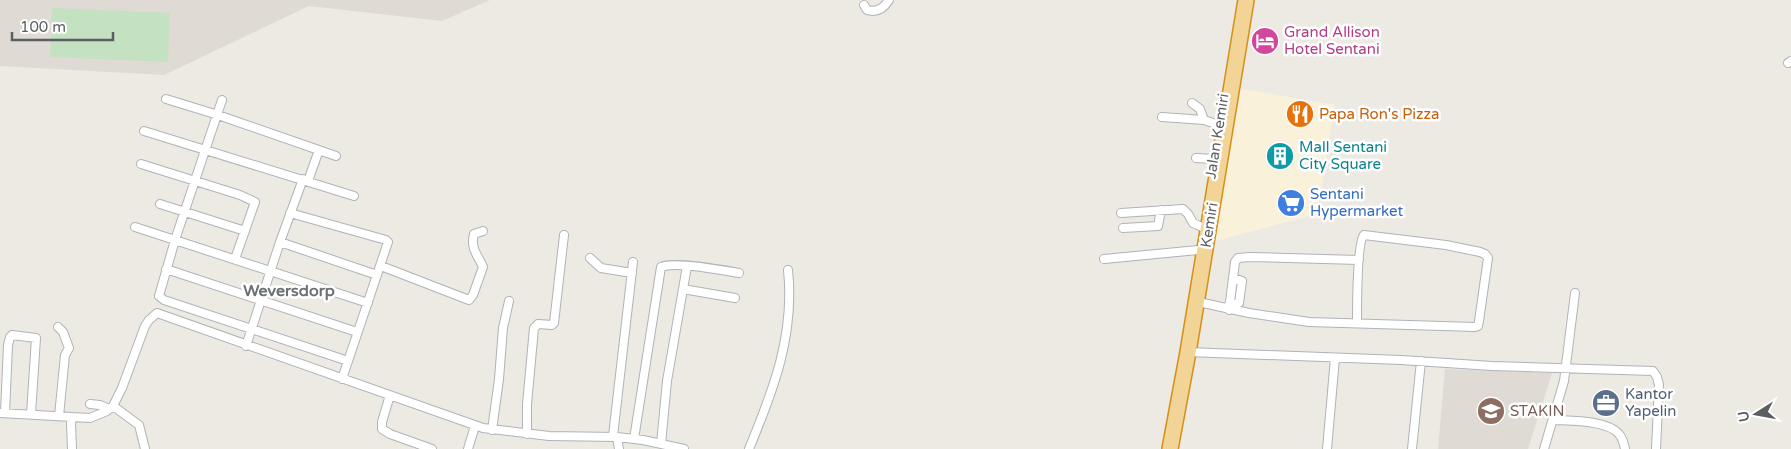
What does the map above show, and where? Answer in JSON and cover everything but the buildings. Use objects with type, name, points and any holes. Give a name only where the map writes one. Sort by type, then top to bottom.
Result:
[{"type":"highway","name":"Jalan Kemiri","points":[[1164,449],[1193,301],[1198,250],[1240,0]]},
{"type":"highway","name":"Kemiri","points":[[1170,449],[1188,352],[1193,301],[1246,0]]},
{"type":"street","points":[[864,5],[867,10],[879,10],[889,0]]},
{"type":"street","points":[[166,99],[336,156]]},
{"type":"street","points":[[222,100],[184,212],[159,296],[160,298],[348,361]]},
{"type":"street","points":[[1192,103],[1200,109],[1204,120]]},
{"type":"street","points":[[1162,117],[1204,120],[1219,126]]},
{"type":"street","points":[[144,130],[354,196]]},
{"type":"street","points":[[246,346],[290,212],[319,150]]},
{"type":"street","points":[[1196,158],[1214,159]]},
{"type":"street","points":[[141,164],[240,195],[255,202],[235,260]]},
{"type":"street","points":[[160,204],[245,231]]},
{"type":"street","points":[[1121,213],[1183,209],[1193,224],[1202,227]]},
{"type":"street","points":[[1123,228],[1158,226],[1161,210]]},
{"type":"street","points":[[290,212],[386,240],[388,244],[342,379]]},
{"type":"street","points":[[135,226],[368,303]]},
{"type":"street","points":[[381,266],[469,300],[473,295],[483,267],[475,254],[472,242],[474,234],[483,231]]},
{"type":"street","points":[[1193,301],[1309,322],[1475,327],[1478,326],[1488,262],[1485,254],[1446,245],[1367,234],[1361,238],[1357,323]]},
{"type":"street","points":[[526,434],[534,328],[538,324],[552,325],[554,323],[564,235]]},
{"type":"street","points":[[280,242],[377,275]]},
{"type":"street","points":[[1104,259],[1198,250]]},
{"type":"street","points":[[590,258],[601,268],[632,273]]},
{"type":"street","points":[[1229,307],[1235,262],[1238,258],[1359,260]]},
{"type":"street","points":[[619,449],[615,437],[633,262]]},
{"type":"street","points":[[634,439],[660,269],[663,266],[687,266],[739,272]]},
{"type":"street","points":[[661,444],[667,381],[687,266]]},
{"type":"street","points":[[166,269],[357,332]]},
{"type":"street","points":[[749,449],[767,406],[780,366],[790,296],[788,270]]},
{"type":"street","points":[[683,289],[735,298]]},
{"type":"street","points":[[1544,449],[1562,392],[1576,293]]},
{"type":"street","points":[[492,430],[503,328],[509,301]]},
{"type":"street","points":[[31,414],[36,338],[12,335],[8,345],[2,413],[90,418],[111,408],[122,388],[145,326],[157,314],[475,426],[526,434],[634,439],[684,449]]},
{"type":"street","points":[[58,327],[63,332],[69,348],[65,355],[59,416]]},
{"type":"street","points":[[1188,352],[1421,361],[1475,366],[1645,371],[1655,373],[1659,385],[1656,449]]},
{"type":"street","points":[[1327,449],[1335,358]]},
{"type":"street","points":[[1412,449],[1421,361]]},
{"type":"street","points":[[390,395],[382,422],[382,429],[408,445],[432,449]]},
{"type":"street","points":[[90,404],[111,408],[139,425],[145,449]]},
{"type":"street","points":[[72,417],[72,449]]},
{"type":"street","points":[[1554,420],[1586,422],[1612,428],[1623,440],[1625,449]]},
{"type":"street","points":[[468,449],[475,426]]},
{"type":"shaded area","points":[[0,0],[490,0],[442,21],[309,6],[164,75],[0,66]]},
{"type":"shaded area","name":"Mall Sentani City Square","points":[[1237,88],[1335,105],[1317,214],[1212,242]]},
{"type":"shaded area","name":"STAKIN","points":[[1445,369],[1552,373],[1528,449],[1438,449]]},
{"type":"green space","points":[[52,8],[170,13],[168,62],[50,57]]},
{"type":"place","name":"Grand Allison Hotel Sentani","points":[[1265,41]]},
{"type":"place","name":"Papa Ron's Pizza","points":[[1300,114]]},
{"type":"place","name":"Mall Sentani City Square","points":[[1280,156]]},
{"type":"place","name":"Sentani Hypermarket","points":[[1291,203]]},
{"type":"place","name":"Kantor Yapelin","points":[[1606,403]]},
{"type":"place","name":"STAKIN","points":[[1491,411]]},
{"type":"district","name":"Weversdorp","points":[[289,291]]}]
